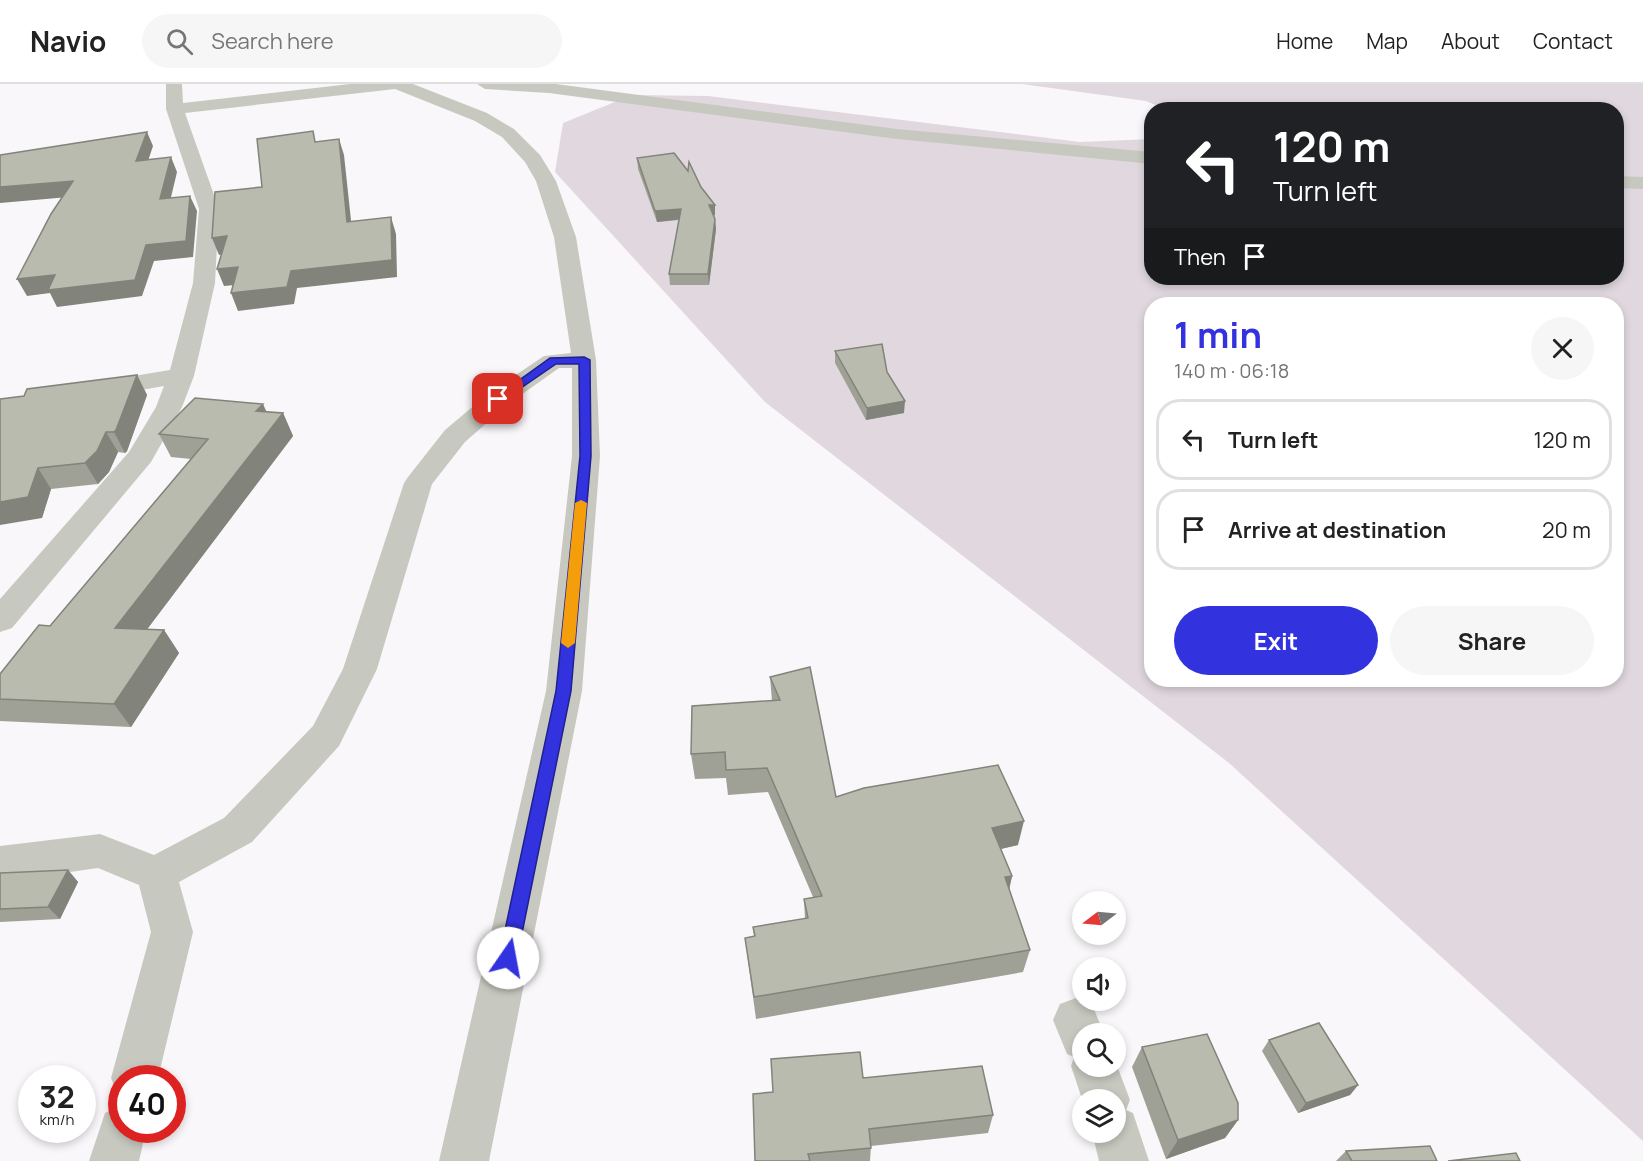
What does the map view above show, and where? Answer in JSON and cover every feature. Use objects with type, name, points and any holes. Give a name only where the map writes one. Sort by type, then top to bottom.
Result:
[{"type":"street","points":[[0,620],[141,456],[169,407],[181,376],[204,283],[209,209],[175,109],[174,84]]},
{"type":"street","points":[[175,109],[396,84],[481,117],[508,133],[533,159],[546,181],[566,237],[584,360],[585,456],[564,691],[464,1161]]},
{"type":"street","points":[[485,84],[560,89],[897,134],[1144,157]]},
{"type":"street","points":[[1624,182],[1643,183]]},
{"type":"street","points":[[156,874],[238,830],[326,736],[360,669],[418,483],[455,436],[498,399],[553,360],[584,360]]},
{"type":"street","points":[[68,395],[181,376]]},
{"type":"street","points":[[0,864],[100,851],[156,874]]},
{"type":"street","points":[[138,1065],[172,932],[156,874]]},
{"type":"street","points":[[114,1161],[119,1143]]},
{"type":"street","points":[[1119,1143],[1124,1161]]},
{"type":"shaded area","points":[[1022,84],[1643,84],[1643,1141],[1229,763],[765,402],[555,172],[563,123],[632,95],[708,96],[1080,142],[1144,139],[1144,285],[1624,285],[1624,102],[1148,102]]},
{"type":"building","points":[[313,131],[315,142],[339,139],[347,222],[391,217],[392,260],[291,271],[287,287],[231,293],[238,267],[217,269],[227,236],[212,238],[215,192],[262,187],[257,139]]},
{"type":"building","points":[[147,132],[136,161],[171,157],[160,199],[190,196],[186,241],[146,245],[135,280],[48,290],[55,275],[17,279],[51,214],[73,181],[0,187],[0,155]]},
{"type":"building","points":[[674,153],[688,171],[689,162],[701,187],[715,205],[709,205],[715,219],[708,274],[669,274],[681,209],[655,211],[637,158]]},
{"type":"building","points":[[882,344],[887,372],[905,401],[867,408],[835,351]]},
{"type":"building","points":[[137,375],[116,430],[106,432],[97,451],[85,463],[38,468],[28,497],[0,502],[0,399],[24,396],[27,389]]},
{"type":"building","points":[[195,398],[263,404],[256,411],[283,413],[115,628],[164,630],[114,704],[0,699],[0,674],[39,625],[50,626],[208,439],[159,434]]},
{"type":"building","points":[[810,667],[836,797],[864,788],[998,765],[1024,821],[992,828],[1012,876],[1005,877],[1030,950],[754,997],[745,938],[755,936],[753,927],[808,918],[804,899],[822,896],[767,768],[726,770],[725,752],[691,754],[692,706],[780,700],[770,677]]},
{"type":"building","points":[[68,870],[48,907],[0,909],[0,873]]},
{"type":"building","points":[[1319,1023],[1358,1085],[1306,1103],[1269,1040]]},
{"type":"building","points":[[1207,1034],[1238,1103],[1238,1120],[1178,1140],[1142,1047]]},
{"type":"building","points":[[860,1052],[863,1078],[982,1066],[993,1115],[869,1129],[871,1148],[808,1154],[810,1161],[755,1161],[753,1094],[773,1092],[771,1059]]},
{"type":"building","points":[[1430,1146],[1437,1161],[1352,1161],[1346,1151]]},
{"type":"building","points":[[1516,1153],[1520,1161],[1448,1161]]},
{"type":"slow traffic","points":[[568,643],[581,503]]},
{"type":"route","points":[[498,399],[553,360],[584,360],[585,456],[564,691],[508,958]]}]
